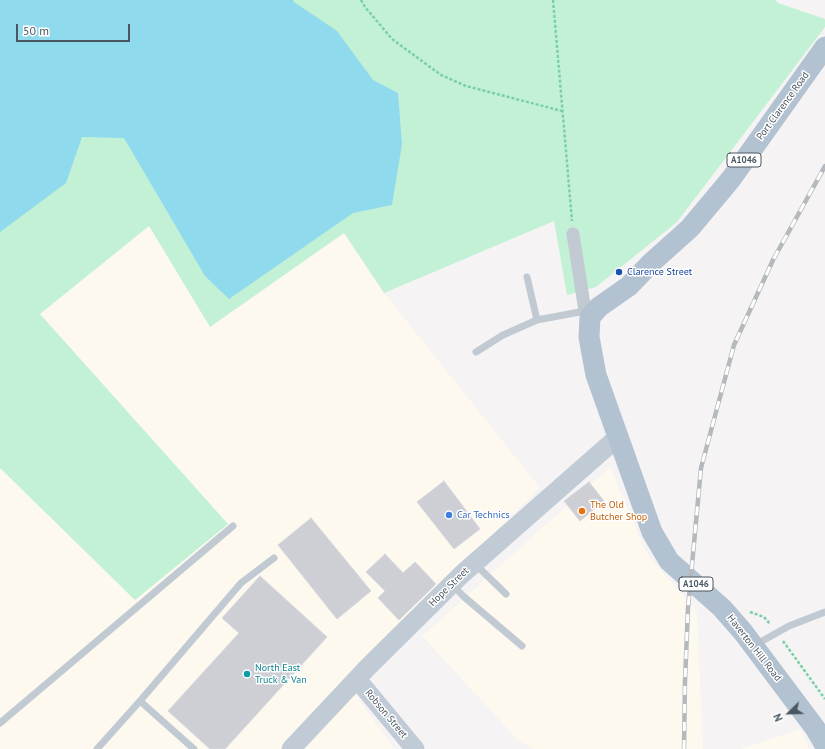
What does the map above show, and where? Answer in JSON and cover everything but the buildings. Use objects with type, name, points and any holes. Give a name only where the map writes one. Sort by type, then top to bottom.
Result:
[{"type":"main road","name":"Port Clarence Road","points":[[587,314],[629,286],[690,228],[731,179],[825,47]]},
{"type":"main road","name":"A1046","points":[[587,314],[589,337],[596,375],[618,437]]},
{"type":"main road","name":"Haverton Hill Road","points":[[618,437],[652,532],[669,561],[722,608],[754,646],[815,728],[825,745]]},
{"type":"main road","name":"Hope Street","points":[[291,749],[357,679],[452,584],[618,437]]},
{"type":"main road","name":"Robson Street","points":[[357,679],[415,749]]},
{"type":"street","points":[[573,234],[587,314]]},
{"type":"lane","points":[[527,277],[537,320]]},
{"type":"lane","points":[[476,352],[503,335],[537,320],[587,314]]},
{"type":"lane","points":[[0,723],[233,526]]},
{"type":"lane","points":[[97,749],[241,583],[274,558]]},
{"type":"lane","points":[[474,564],[506,594]]},
{"type":"lane","points":[[452,584],[463,596],[522,646]]},
{"type":"lane","points":[[754,646],[789,626],[825,612]]},
{"type":"lane","points":[[140,700],[194,749]]},
{"type":"path","points":[[361,0],[392,39],[441,75],[466,86],[562,111]]},
{"type":"path","points":[[553,0],[573,234]]},
{"type":"path","points":[[749,612],[764,617],[777,632],[825,699]]},
{"type":"shaded area","points":[[149,225],[210,327],[344,233],[384,293],[540,488],[344,679],[394,749],[0,749],[0,468],[135,600],[228,524],[39,314]]},
{"type":"shaded area","points":[[610,467],[647,554],[697,612],[703,749],[534,749],[519,741],[422,636]]},
{"type":"shaded area","points":[[801,729],[809,749],[741,749]]},
{"type":"green space","points":[[0,0],[775,0],[778,3],[825,19],[825,27],[677,222],[596,287],[567,295],[554,221],[384,293],[344,233],[210,327],[149,226],[40,314],[228,524],[135,600],[0,468]]},
{"type":"water","points":[[0,0],[293,0],[337,31],[373,80],[398,93],[402,144],[392,205],[353,213],[229,299],[205,276],[124,138],[82,137],[66,183],[0,232]]},
{"type":"railway","points":[[684,749],[688,608],[701,468],[734,345],[773,260],[825,166]]},
{"type":"place","name":"Clarence Street","points":[[619,272]]},
{"type":"place","name":"The Old Butcher Shop","points":[[582,511]]},
{"type":"place","name":"Car Technics","points":[[449,515]]},
{"type":"place","name":"North East Truck & Van","points":[[247,674]]}]
